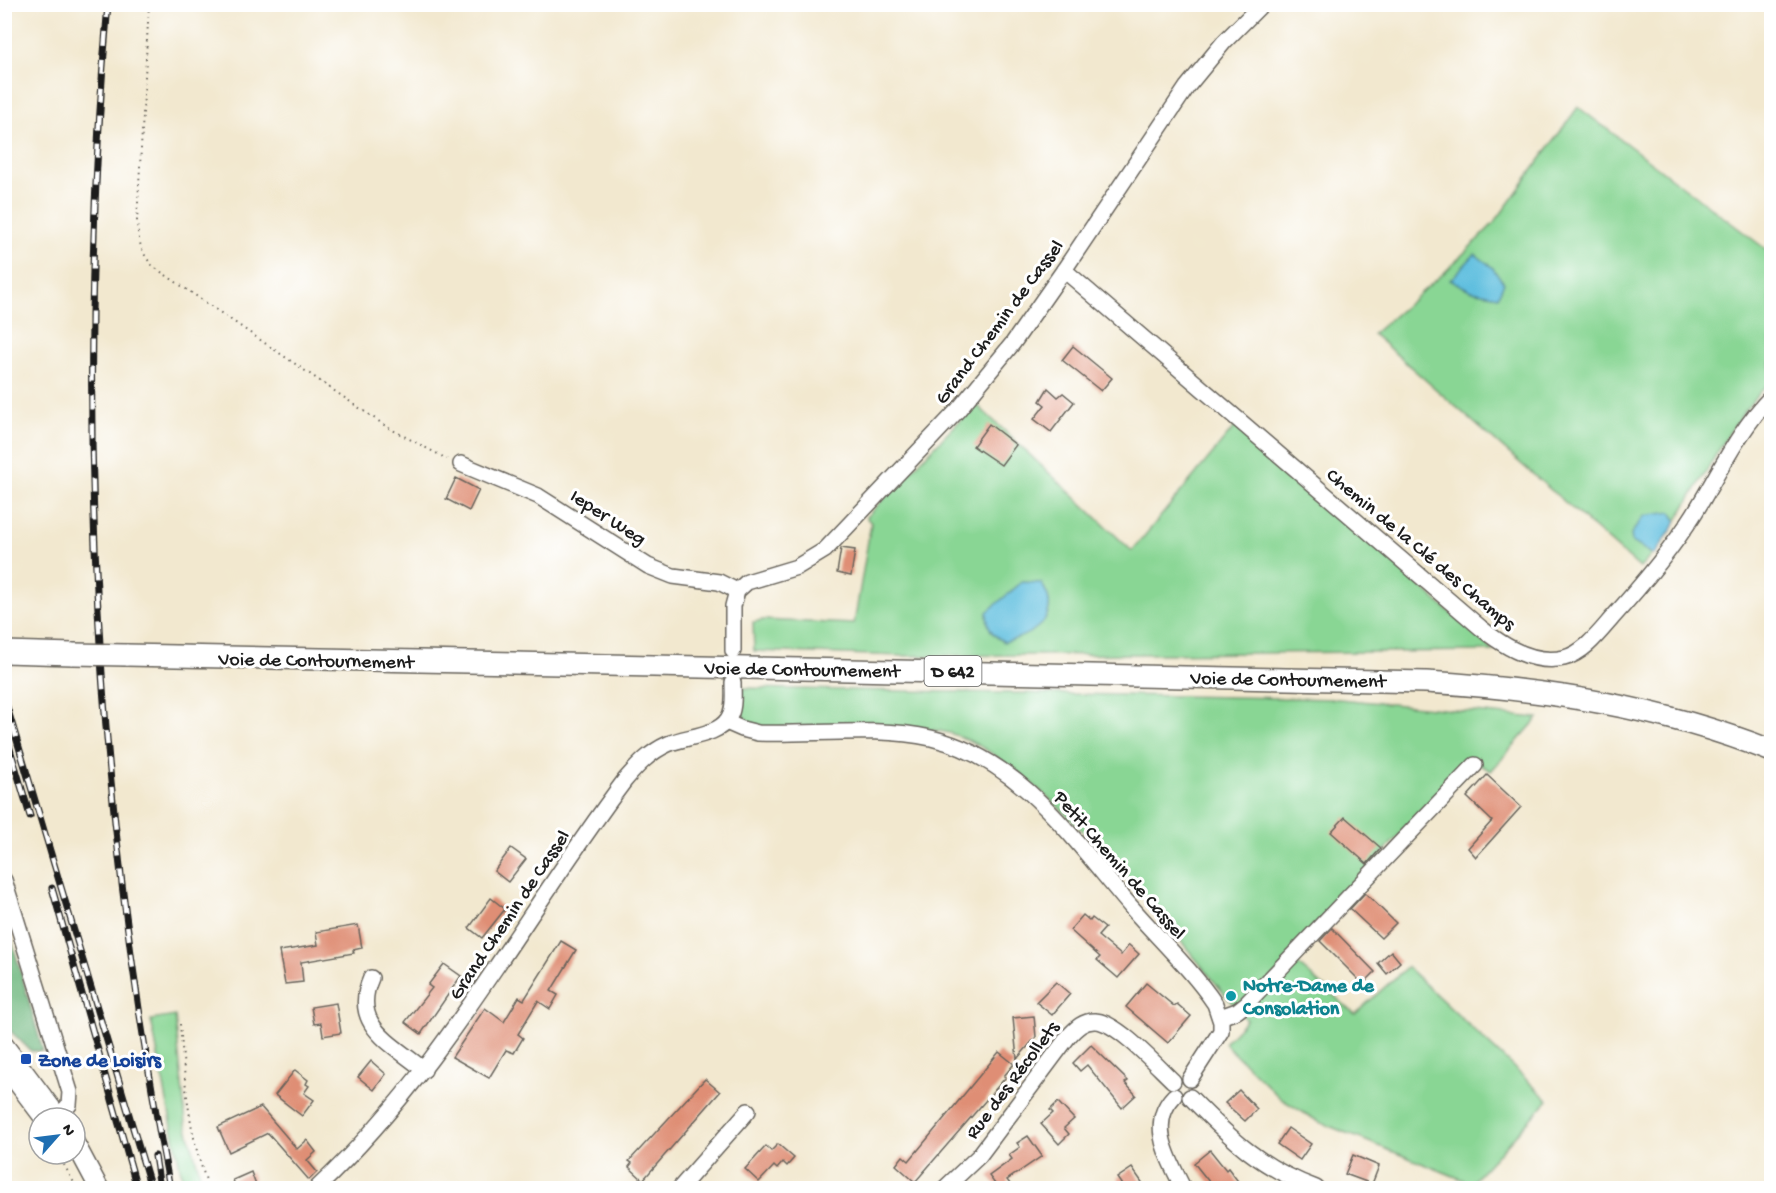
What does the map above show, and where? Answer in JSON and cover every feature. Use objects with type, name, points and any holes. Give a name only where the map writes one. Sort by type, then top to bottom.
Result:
[{"type":"highway","name":"Voie de Contournement","points":[[6,652],[1426,682],[1520,690],[1608,703],[1678,719],[1772,751]]},
{"type":"main road","points":[[4,1045],[46,1106]]},
{"type":"main road","points":[[4,1065],[43,1106]]},
{"type":"main road","points":[[74,1166],[86,1188]]},
{"type":"main road","points":[[87,1166],[99,1188]]},
{"type":"street","name":"Grand Chemin de Cassel","points":[[737,591],[747,582],[797,567],[834,542],[982,383],[1064,270],[1187,87],[1215,53],[1262,4]]},
{"type":"street","name":"Chemin de la Clé des Champs","points":[[1064,270],[1481,628],[1507,647],[1530,656],[1549,659],[1566,657],[1580,650],[1601,631],[1666,555],[1740,439],[1772,396]]},
{"type":"street","name":"Ieper Weg","points":[[461,464],[538,496],[648,566],[673,576],[719,582],[737,591]]},
{"type":"street","points":[[733,651],[733,606],[737,591]]},
{"type":"street","points":[[726,722],[732,710],[733,682]]},
{"type":"street","name":"Grand Chemin de Cassel","points":[[317,1188],[350,1157],[458,1026],[633,771],[650,755],[667,745],[715,729],[726,722]]},
{"type":"street","name":"Petit Chemin de Cassel","points":[[726,722],[758,733],[919,736],[951,745],[984,759],[1024,789],[1078,842],[1213,1000],[1221,1017]]},
{"type":"street","points":[[1190,1079],[1220,1034],[1221,1017],[1232,1014],[1247,1003],[1475,765]]},
{"type":"street","points":[[4,880],[70,1092],[68,1106]]},
{"type":"street","points":[[371,978],[364,997],[368,1021],[374,1030],[424,1070]]},
{"type":"street","name":"Rue des Récollets","points":[[945,1188],[979,1156],[1068,1037],[1084,1023],[1097,1021],[1111,1026],[1174,1088]]},
{"type":"street","points":[[1174,1088],[1182,1100],[1190,1097],[1195,1089],[1190,1079],[1181,1076],[1174,1088],[1163,1112],[1161,1132],[1164,1148],[1183,1188]]},
{"type":"street","points":[[1190,1097],[1232,1140],[1258,1161],[1289,1179],[1316,1188]]},
{"type":"street","points":[[680,1188],[748,1111]]},
{"type":"path","points":[[148,4],[137,221],[139,240],[145,255],[162,272],[387,427],[422,447],[461,464]]},
{"type":"path","points":[[180,1024],[194,1144],[209,1188]]},
{"type":"path","points":[[65,1166],[77,1188]]},
{"type":"green space","points":[[1578,107],[1771,253],[1771,381],[1735,425],[1675,523],[1640,568],[1373,334],[1444,273],[1495,222]]},
{"type":"green space","points":[[976,404],[1132,551],[1236,425],[1494,651],[903,656],[754,651],[753,622],[763,620],[854,624],[871,523],[866,517]]},
{"type":"green space","points":[[740,688],[1339,699],[1538,718],[1491,771],[1470,759],[1366,871],[1294,961],[1355,1014],[1407,967],[1548,1100],[1471,1183],[1319,1122],[1281,1099],[1224,1043],[1246,1020],[1104,854],[1061,810],[1018,772],[977,744],[940,731],[759,727],[747,720],[741,712]]},
{"type":"green space","points":[[4,916],[43,1051],[31,1051],[5,1026]]},
{"type":"green space","points":[[175,1016],[186,1124],[204,1188],[184,1188],[151,1020]]},
{"type":"water","points":[[1475,254],[1492,267],[1504,283],[1498,296],[1472,291],[1450,280]]},
{"type":"water","points":[[1671,512],[1677,522],[1654,555],[1632,542],[1631,534],[1644,516]]},
{"type":"water","points":[[1022,582],[1041,583],[1047,594],[1048,614],[1035,629],[1004,642],[991,630],[987,612]]},
{"type":"building","points":[[1073,346],[1112,378],[1101,391],[1062,360]]},
{"type":"building","points":[[1048,388],[1058,397],[1063,393],[1074,402],[1051,432],[1034,419],[1045,405],[1040,401]]},
{"type":"building","points":[[989,424],[1016,445],[1001,465],[973,446]]},
{"type":"building","points":[[456,478],[479,490],[469,511],[446,499]]},
{"type":"building","points":[[841,548],[855,550],[851,576],[837,573]]},
{"type":"building","points":[[1487,775],[1521,807],[1476,857],[1468,848],[1492,821],[1467,797]]},
{"type":"building","points":[[1345,817],[1381,848],[1367,864],[1331,832]]},
{"type":"building","points":[[511,848],[526,859],[508,882],[494,871]]},
{"type":"building","points":[[1365,893],[1396,923],[1381,938],[1350,909]]},
{"type":"building","points":[[491,898],[505,909],[482,938],[469,928]]},
{"type":"building","points":[[1083,915],[1090,921],[1092,918],[1105,928],[1098,936],[1121,955],[1129,945],[1139,954],[1118,978],[1097,960],[1100,957],[1070,930]]},
{"type":"building","points":[[358,925],[362,948],[353,950],[354,953],[301,962],[303,982],[285,984],[279,951],[318,945],[316,932]]},
{"type":"building","points":[[1332,928],[1375,972],[1366,981],[1363,978],[1360,981],[1320,941]]},
{"type":"building","points":[[561,941],[576,950],[551,991],[558,995],[550,1009],[538,1001],[518,1034],[523,1038],[514,1053],[506,1050],[489,1078],[452,1057],[485,1008],[504,1022],[519,997],[524,1000]]},
{"type":"building","points":[[1391,951],[1400,962],[1387,974],[1378,963]]},
{"type":"building","points":[[444,964],[461,976],[421,1034],[405,1022],[432,988],[428,985]]},
{"type":"building","points":[[1056,982],[1070,994],[1052,1015],[1036,1002]]},
{"type":"building","points":[[1146,983],[1174,1006],[1177,1004],[1191,1016],[1168,1043],[1126,1007]]},
{"type":"building","points":[[336,1003],[341,1033],[323,1036],[321,1023],[314,1024],[311,1007]]},
{"type":"building","points":[[1034,1016],[1036,1037],[1017,1059],[1013,1018]]},
{"type":"building","points":[[1091,1045],[1128,1081],[1125,1083],[1136,1095],[1122,1108],[1087,1065],[1080,1071],[1073,1063]]},
{"type":"building","points":[[999,1052],[1014,1064],[1004,1076],[1006,1077],[915,1182],[896,1165],[903,1156],[909,1161]]},
{"type":"building","points":[[371,1061],[386,1074],[374,1090],[358,1077]]},
{"type":"building","points":[[295,1070],[308,1080],[306,1084],[309,1086],[304,1093],[314,1100],[302,1116],[275,1095]]},
{"type":"building","points":[[705,1079],[720,1092],[643,1180],[629,1167],[632,1163],[629,1161]]},
{"type":"building","points":[[1239,1090],[1257,1109],[1245,1121],[1225,1103]]},
{"type":"building","points":[[1058,1102],[1074,1119],[1064,1128],[1069,1134],[1059,1144],[1041,1124],[1053,1113],[1050,1110]]},
{"type":"building","points":[[261,1107],[297,1149],[307,1140],[316,1152],[307,1160],[317,1172],[309,1180],[268,1133],[229,1152],[218,1127]]},
{"type":"building","points":[[1288,1128],[1311,1144],[1300,1160],[1277,1144]]},
{"type":"building","points":[[1028,1136],[1042,1156],[1007,1180],[1013,1188],[998,1188],[989,1176],[1012,1159],[1009,1155],[1020,1147],[1017,1143]]},
{"type":"building","points":[[778,1144],[794,1158],[787,1166],[783,1162],[777,1169],[774,1166],[759,1182],[745,1169],[766,1146],[771,1151]]},
{"type":"building","points":[[1210,1150],[1243,1188],[1214,1188],[1194,1163]]},
{"type":"building","points":[[1353,1155],[1379,1166],[1372,1184],[1345,1174]]},
{"type":"building","points":[[1132,1168],[1146,1188],[1124,1188],[1117,1178]]},
{"type":"building","points":[[251,1172],[257,1188],[236,1188],[233,1180]]},
{"type":"railway","points":[[108,4],[97,152],[92,301],[92,450],[97,599],[108,747],[123,895],[144,1042],[170,1188]]},
{"type":"railway","points":[[4,697],[151,1188]]},
{"type":"railway","points":[[4,729],[30,816]]},
{"type":"railway","points":[[52,888],[137,1188]]},
{"type":"railway","points":[[155,1156],[160,1188]]},
{"type":"place","name":"Notre-Dame de Consolation","points":[[1231,996]]},
{"type":"place","name":"Zone de Loisirs","points":[[26,1059]]}]
